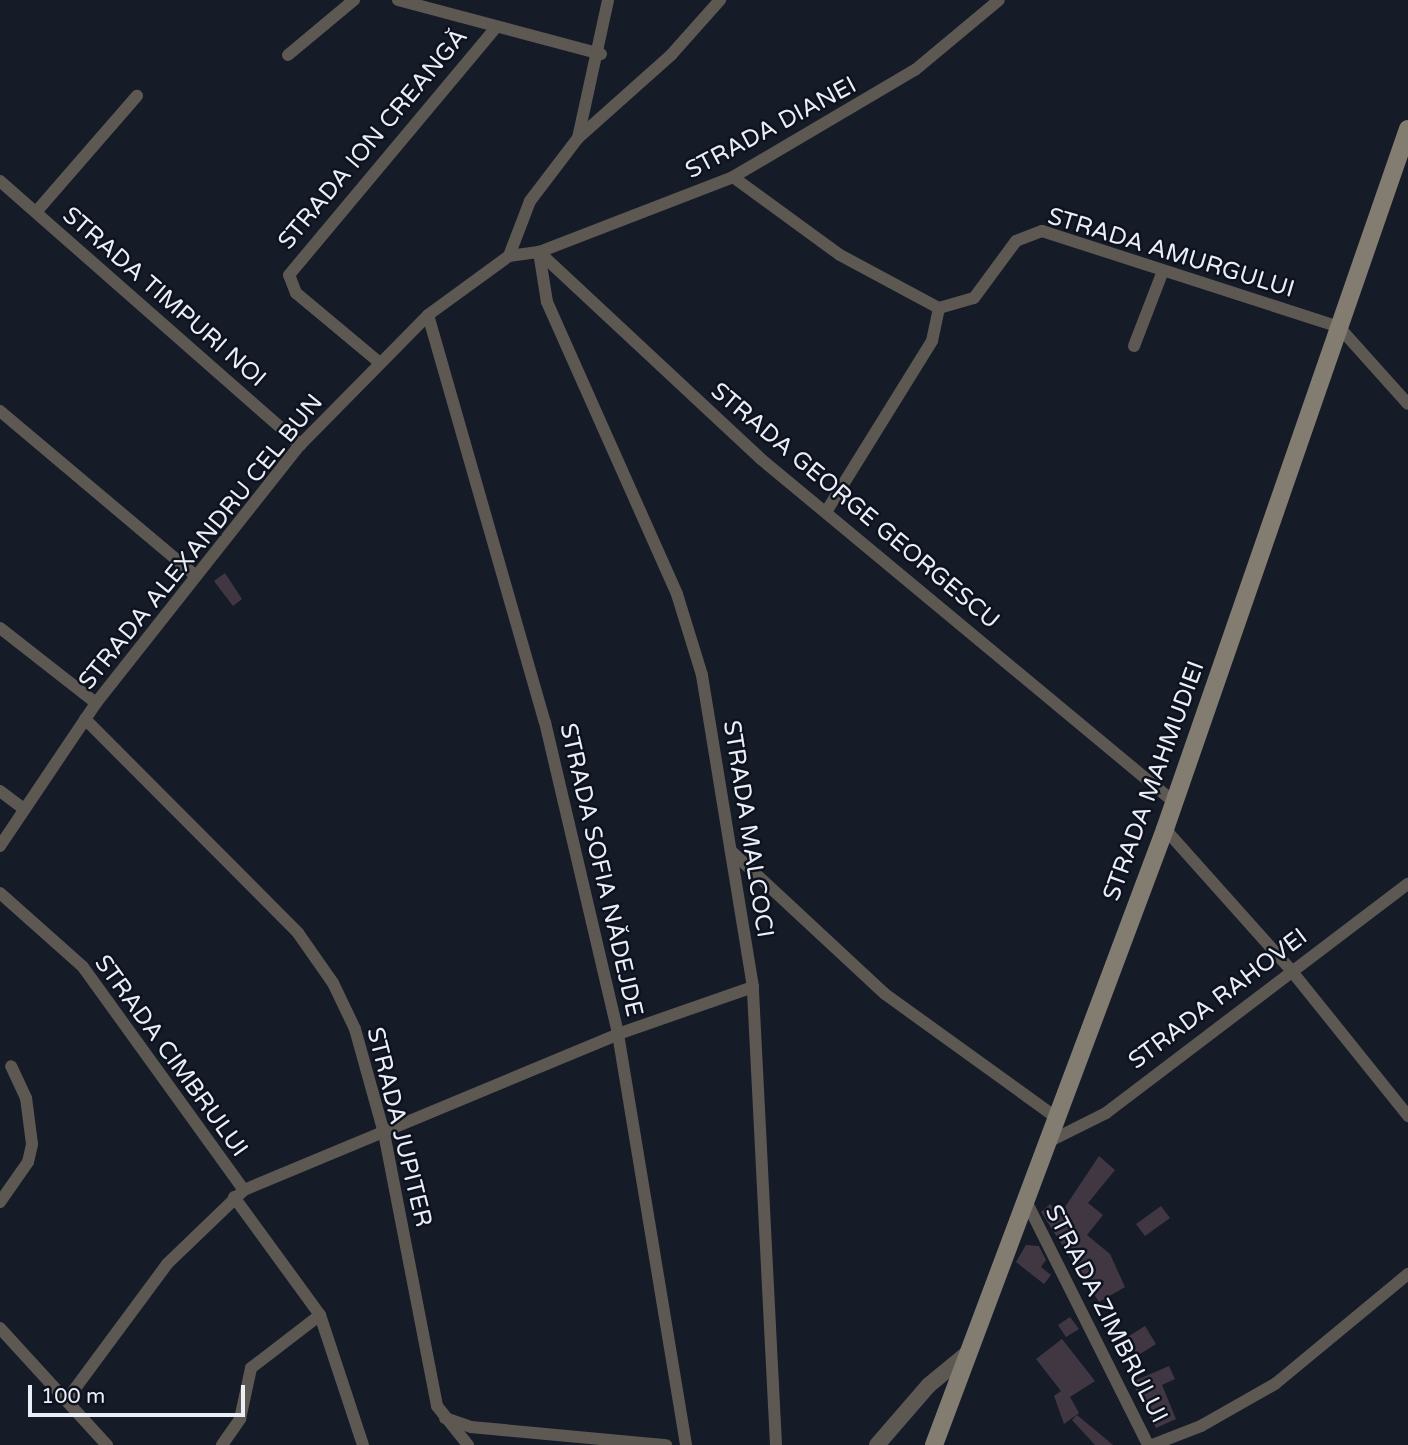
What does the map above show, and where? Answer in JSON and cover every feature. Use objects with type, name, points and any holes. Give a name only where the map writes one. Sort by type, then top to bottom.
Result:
[{"type":"main road","name":"STRADA MAHMUDIEI","points":[[934,1445],[1165,829],[1408,129]]},
{"type":"street","points":[[288,55],[354,0]]},
{"type":"street","points":[[398,0],[495,29],[601,54]]},
{"type":"street","points":[[578,138],[601,54],[608,0]]},
{"type":"street","points":[[539,252],[509,256],[530,201],[578,138],[671,55],[719,0]]},
{"type":"street","name":"STRADA DIANEI","points":[[539,252],[733,177],[915,70],[999,0]]},
{"type":"street","name":"STRADA ION CREANGĂ","points":[[380,363],[296,293],[289,275],[495,29]]},
{"type":"street","points":[[36,212],[136,96]]},
{"type":"street","points":[[733,177],[840,255],[939,309],[932,341],[825,512]]},
{"type":"street","name":"STRADA TIMPURI NOI","points":[[0,181],[300,445]]},
{"type":"street","name":"STRADA AMURGULUI","points":[[939,309],[974,299],[1016,241],[1042,231],[1339,327]]},
{"type":"street","name":"STRADA GEORGE GEORGESCU","points":[[539,252],[825,512],[1174,802]]},
{"type":"street","name":"STRADA MALCOCI","points":[[539,252],[547,302],[688,624],[731,850],[753,987],[776,1445]]},
{"type":"street","name":"STRADA ALEXANDRU CEL BUN","points":[[0,846],[96,703],[300,445],[428,315],[509,256]]},
{"type":"street","points":[[1134,346],[1163,271]]},
{"type":"street","name":"STRADA SOFIA NĂDEJDE","points":[[428,315],[545,722],[618,1034],[686,1445]]},
{"type":"street","points":[[1339,327],[1408,404]]},
{"type":"street","points":[[0,411],[196,576]]},
{"type":"street","points":[[0,628],[96,703]]},
{"type":"street","name":"STRADA JUPITER","points":[[85,719],[298,933],[355,1029],[384,1133],[443,1417]]},
{"type":"street","points":[[0,791],[23,809]]},
{"type":"street","points":[[1165,829],[1290,969],[1408,1116]]},
{"type":"street","points":[[731,850],[885,994],[1058,1119]]},
{"type":"street","name":"STRADA RAHOVEI","points":[[1050,1141],[1106,1113],[1290,969],[1408,884]]},
{"type":"street","name":"STRADA CIMBRULUI","points":[[0,893],[83,967],[320,1315],[363,1445]]},
{"type":"street","points":[[68,1398],[167,1264],[239,1194],[618,1034],[753,987]]},
{"type":"street","points":[[0,1202],[28,1162],[32,1144],[26,1098],[11,1066]]},
{"type":"street","name":"STRADA ZIMBRULUI","points":[[1026,1201],[1150,1445]]},
{"type":"street","points":[[1150,1445],[1201,1426],[1275,1384],[1408,1274]]},
{"type":"street","points":[[222,1445],[240,1419],[251,1368],[320,1315]]},
{"type":"street","points":[[0,1328],[68,1398],[107,1445]]},
{"type":"street","points":[[877,1445],[929,1385],[969,1352]]},
{"type":"street","points":[[443,1417],[468,1445]]},
{"type":"street","points":[[443,1417],[471,1427],[666,1445]]},
{"type":"building","points":[[225,573],[242,599],[233,606],[214,581]]},
{"type":"building","points":[[1099,1156],[1115,1170],[1088,1203],[1103,1215],[1087,1235],[1110,1254],[1125,1287],[1099,1302],[1041,1212],[1050,1204],[1061,1213]]},
{"type":"building","points":[[1161,1206],[1170,1218],[1145,1236],[1136,1224]]},
{"type":"building","points":[[1026,1245],[1039,1246],[1046,1260],[1041,1267],[1051,1275],[1044,1284],[1016,1262]]},
{"type":"building","points":[[1070,1317],[1079,1329],[1066,1337],[1058,1325]]},
{"type":"building","points":[[1145,1326],[1156,1344],[1129,1361],[1118,1343]]},
{"type":"building","points":[[1062,1339],[1095,1381],[1070,1397],[1079,1413],[1064,1424],[1054,1396],[1061,1391],[1036,1359]]},
{"type":"building","points":[[1169,1366],[1175,1379],[1162,1385],[1176,1419],[1156,1428],[1132,1382]]},
{"type":"building","points":[[1077,1415],[1113,1445],[1095,1445],[1072,1420]]}]
